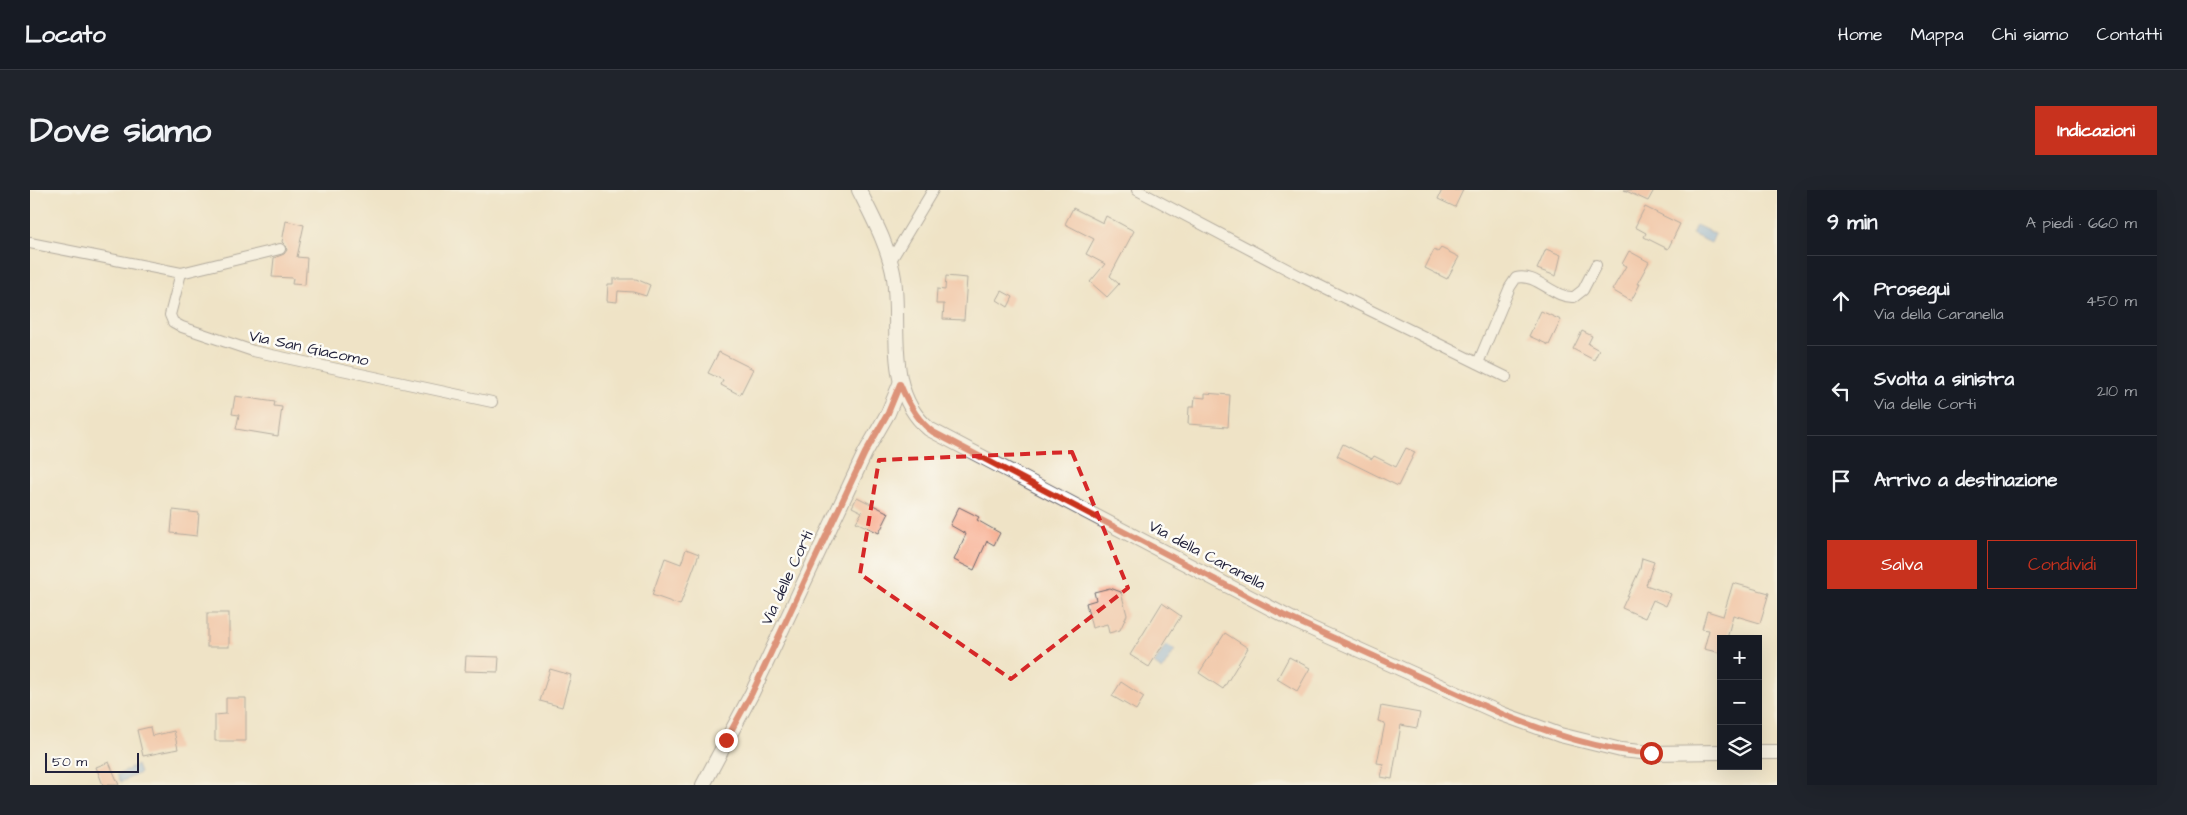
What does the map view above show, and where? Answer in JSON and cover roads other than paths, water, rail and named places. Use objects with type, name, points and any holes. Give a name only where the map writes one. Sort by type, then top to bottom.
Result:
[{"type":"main road","name":"Via della Caranella","points":[[859,190],[879,230],[894,279],[896,356],[900,384],[906,400],[918,418],[933,432],[1283,615],[1502,714],[1580,741],[1611,748],[1642,752],[1717,752]]},
{"type":"main road","name":"Via delle Corti","points":[[703,785],[752,693],[865,453],[888,413],[900,384]]},
{"type":"main road","points":[[1762,752],[1777,752]]},
{"type":"street","points":[[890,262],[933,190]]},
{"type":"street","points":[[1138,190],[1300,276],[1506,377]]},
{"type":"street","points":[[30,243],[181,273],[280,250]]},
{"type":"street","points":[[1478,363],[1510,287],[1516,278],[1524,277],[1562,295],[1574,297],[1582,290],[1596,265]]},
{"type":"street","name":"Via San Giacomo","points":[[181,273],[170,315],[173,322],[182,328],[253,351],[492,402]]},
{"type":"water","points":[[1696,225],[1715,234],[1711,243],[1692,234]]},
{"type":"water","points":[[1166,645],[1175,650],[1162,670],[1154,664]]},
{"type":"water","points":[[137,765],[140,773],[121,782],[117,775]]}]
